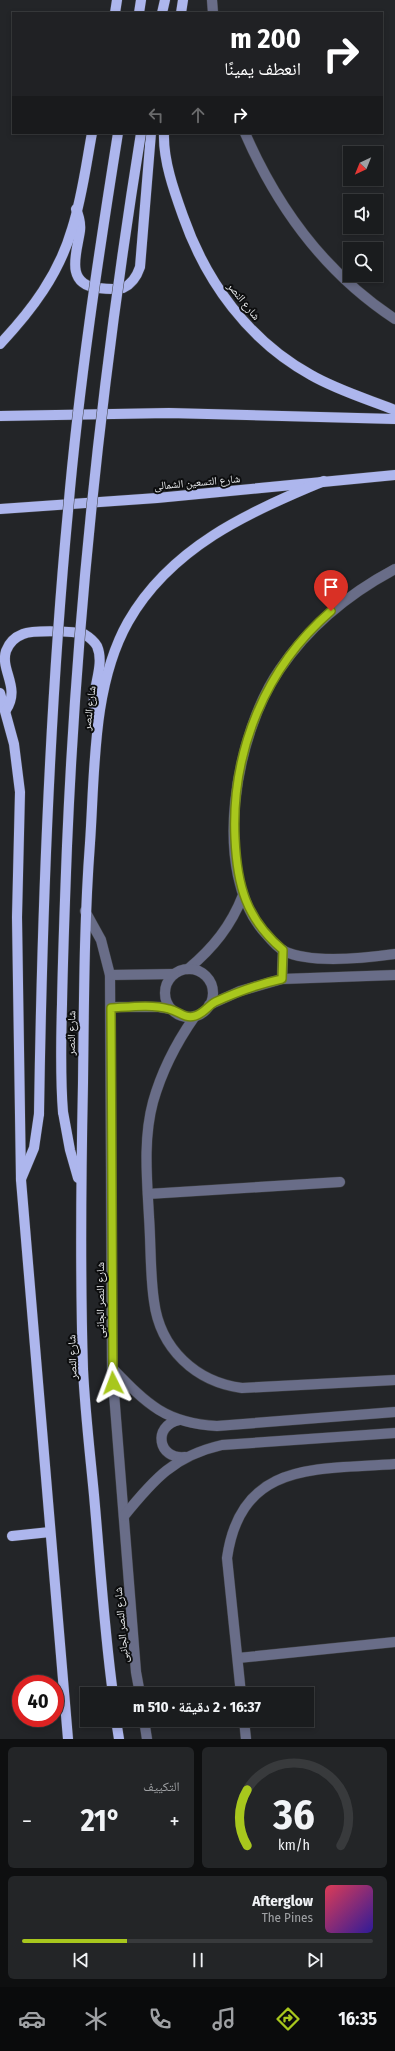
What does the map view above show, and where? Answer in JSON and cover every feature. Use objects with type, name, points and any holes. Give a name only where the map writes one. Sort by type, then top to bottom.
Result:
[{"type":"main road","points":[[115,12],[117,0]]},
{"type":"main road","points":[[139,12],[141,0]]},
{"type":"main road","points":[[162,12],[165,0]]},
{"type":"main road","points":[[181,12],[184,0]]},
{"type":"main road","points":[[0,344],[35,304],[48,283],[68,243],[92,134]]},
{"type":"main road","points":[[21,1180],[34,1148],[39,1114],[43,897],[48,786],[57,638],[68,509],[103,224],[118,134]]},
{"type":"main road","points":[[81,1188],[70,1150],[63,1112],[61,1074],[63,932],[69,790],[78,649],[91,508],[107,367],[126,227],[141,134]]},
{"type":"main road","points":[[76,210],[80,223],[74,262],[77,274],[84,283],[94,288],[118,289],[128,285],[136,278],[140,267],[151,134]]},
{"type":"main road","name":"شارع النصر","points":[[164,134],[173,185],[188,232],[216,286],[237,314],[275,351],[305,371],[352,394],[395,410]]},
{"type":"main road","points":[[0,416],[169,413],[395,419]]},
{"type":"main road","name":"شارع التسعين الشمالى","points":[[0,509],[157,498],[324,481],[395,476]]},
{"type":"main road","name":"شارع النصر","points":[[112,1687],[107,1647],[83,1372],[81,1188],[85,911],[99,720],[105,680],[119,641],[137,607],[161,576],[175,563],[206,539],[287,496],[324,481]]},
{"type":"main road","points":[[6,710],[12,692],[5,659],[6,652],[12,642],[17,637],[30,632],[76,633],[92,640],[98,650],[99,663],[94,704],[99,720]]},
{"type":"main road","points":[[0,693],[6,710],[14,744],[20,792],[17,917],[21,1180],[68,1739]]},
{"type":"main road","points":[[12,1536],[50,1532]]},
{"type":"main road","points":[[117,1727],[119,1739]]},
{"type":"street","points":[[212,0],[213,12]]},
{"type":"street","points":[[244,134],[273,191],[309,242],[347,282],[395,319]]},
{"type":"street","points":[[395,569],[368,583],[349,596],[319,622],[298,645],[279,670],[251,726],[242,757],[236,788],[234,819],[235,851],[243,896],[261,929],[283,950],[304,957],[317,959],[395,954]]},
{"type":"street","points":[[110,975],[174,974],[188,969],[215,944],[226,930],[236,914],[243,896]]},
{"type":"street","name":"شارع النصر الجانبى","points":[[85,911],[101,940],[110,975],[112,1368],[139,1687]]},
{"type":"street","points":[[282,979],[283,950]]},
{"type":"street","points":[[174,974],[167,981],[165,991],[166,1001],[171,1009],[178,1014],[195,1016],[203,1012],[209,1005],[212,995],[211,985],[206,976],[198,970],[188,969]]},
{"type":"street","points":[[209,1005],[240,991],[282,979],[395,975]]},
{"type":"street","points":[[111,1008],[159,1007],[171,1009]]},
{"type":"street","points":[[195,1016],[168,1060],[152,1104],[146,1143],[154,1302],[157,1315],[169,1342],[192,1369],[214,1382],[242,1388],[395,1380]]},
{"type":"street","points":[[148,1194],[340,1182]]},
{"type":"street","points":[[112,1368],[145,1402],[161,1412],[179,1420],[198,1425],[217,1426],[395,1412]]},
{"type":"street","points":[[179,1420],[173,1422],[164,1430],[162,1442],[168,1453],[179,1458],[185,1457]]},
{"type":"street","points":[[124,1516],[154,1480],[169,1467],[185,1457],[203,1450],[222,1445],[395,1433]]},
{"type":"street","points":[[240,1687],[227,1558],[230,1538],[237,1518],[249,1501],[264,1487],[282,1477],[301,1471],[395,1464]]},
{"type":"street","points":[[238,1658],[395,1642]]},
{"type":"street","points":[[145,1727],[147,1739]]},
{"type":"street","points":[[245,1727],[246,1739]]},
{"type":"route","points":[[113,1383],[111,1008],[159,1007],[171,1009],[178,1014],[195,1016],[203,1012],[209,1005],[240,991],[259,984],[282,979],[283,950],[261,929],[243,896],[235,851],[234,819],[236,788],[242,757],[251,726],[279,670],[298,645],[331,611]]}]
